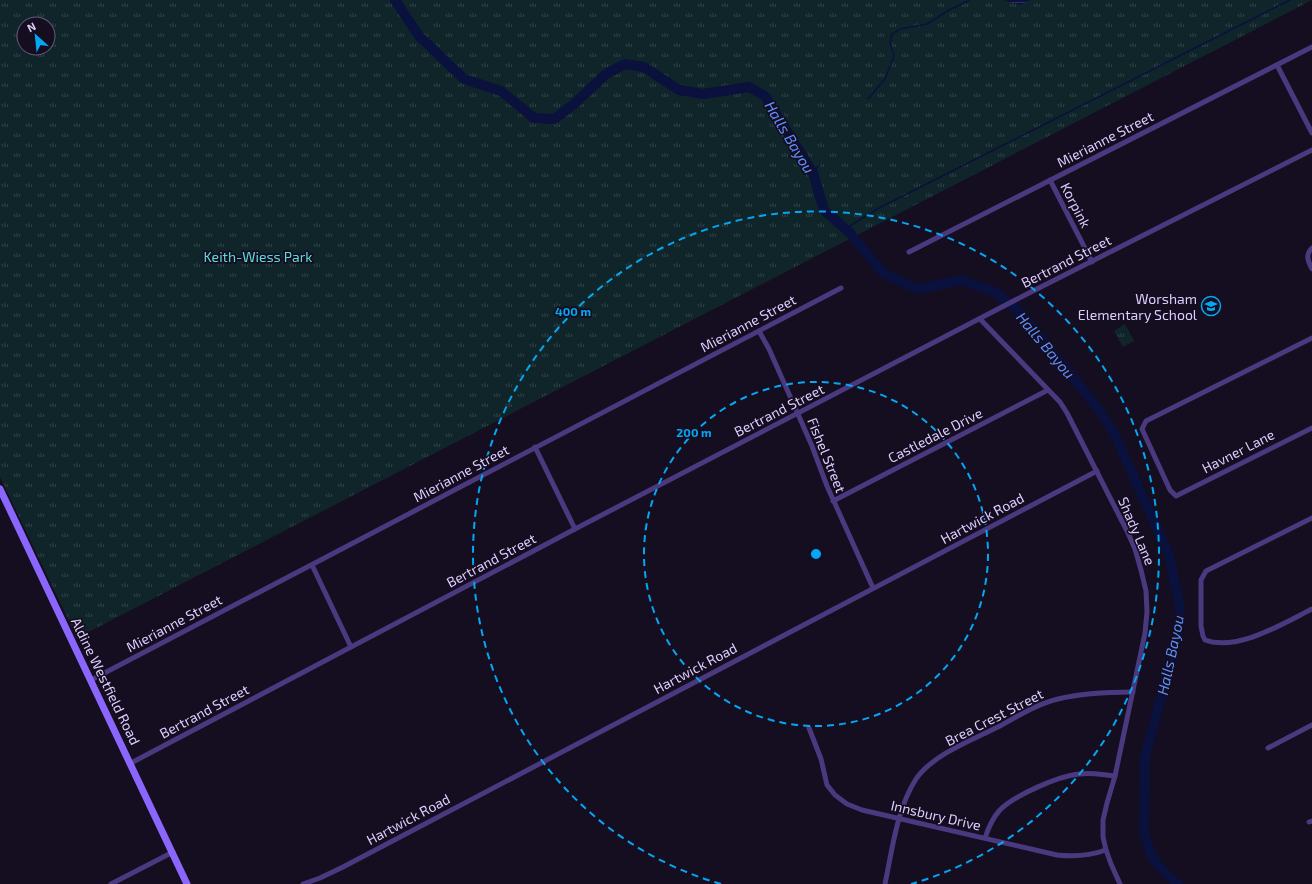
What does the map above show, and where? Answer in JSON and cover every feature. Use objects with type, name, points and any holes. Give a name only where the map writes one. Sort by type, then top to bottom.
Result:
[{"type":"main road","name":"Aldine Westfield Road","points":[[0,489],[188,884]]},
{"type":"street","name":"Mierianne Street","points":[[909,252],[1312,47]]},
{"type":"street","points":[[1277,65],[1312,133]]},
{"type":"street","name":"Bertrand Street","points":[[131,763],[575,529],[1027,294],[1312,150]]},
{"type":"street","name":"Korpink","points":[[1050,180],[1092,262]]},
{"type":"street","points":[[1312,248],[1307,254],[1308,261],[1312,269]]},
{"type":"street","name":"Mierianne Street","points":[[91,680],[841,288]]},
{"type":"street","name":"Shady Lane","points":[[980,319],[1060,402],[1128,533],[1135,549],[1141,570],[1146,591],[1147,612],[1145,633],[1115,776],[1103,820],[1103,837],[1106,850],[1120,884]]},
{"type":"street","name":"Fishel Street","points":[[759,331],[769,349],[798,414],[833,501],[873,588]]},
{"type":"street","name":"Havner Lane","points":[[1312,338],[1151,419],[1145,423],[1143,433],[1170,490],[1176,496],[1312,428]]},
{"type":"street","name":"Castledale Drive","points":[[833,501],[1048,390]]},
{"type":"street","points":[[535,447],[575,529]]},
{"type":"street","name":"Hartwick Road","points":[[303,884],[343,867],[1097,471]]},
{"type":"street","points":[[1312,518],[1204,572],[1201,580],[1202,636],[1205,640],[1222,643],[1253,637],[1312,609]]},
{"type":"street","points":[[312,564],[351,647]]},
{"type":"street","name":"Brea Crest Street","points":[[885,884],[900,819],[908,793],[920,774],[931,764],[955,748],[1049,702],[1079,695],[1133,692]]},
{"type":"street","points":[[1268,748],[1312,725]]},
{"type":"street","name":"Innsbury Drive","points":[[809,728],[821,759],[827,785],[847,804],[855,808],[1057,855],[1072,857],[1085,856],[1106,850]]},
{"type":"street","points":[[985,838],[999,811],[1010,802],[1039,787],[1062,778],[1079,774],[1115,776]]},
{"type":"street","points":[[111,884],[173,852]]},
{"type":"green space","name":"Keith-Wiess Park","points":[[0,0],[1312,0],[77,638],[0,477]]},
{"type":"green space","points":[[1125,324],[1134,341],[1123,347],[1114,331]]},
{"type":"shaded area","points":[[1003,0],[1030,0],[1020,5]]},
{"type":"waterway","name":"Halls Bayou","points":[[395,0],[419,36],[464,79],[501,91],[534,118],[554,119],[573,105],[606,74],[625,64],[644,67],[679,90],[703,94],[749,87],[765,96],[813,173],[824,210],[850,233],[883,273],[918,289],[961,280],[995,292],[1022,314],[1099,410],[1114,433],[1169,555],[1180,607],[1178,634],[1145,757],[1144,833],[1152,857],[1165,873],[1178,884]]},
{"type":"waterway","points":[[868,99],[885,79],[894,56],[890,43],[892,34],[900,29],[927,24],[949,10],[970,0]]},
{"type":"waterway","points":[[845,229],[879,208],[1290,0]]},
{"type":"waterway","points":[[813,173],[820,164]]},
{"type":"place","name":"Worsham Elementary School","points":[[1211,306]]}]
